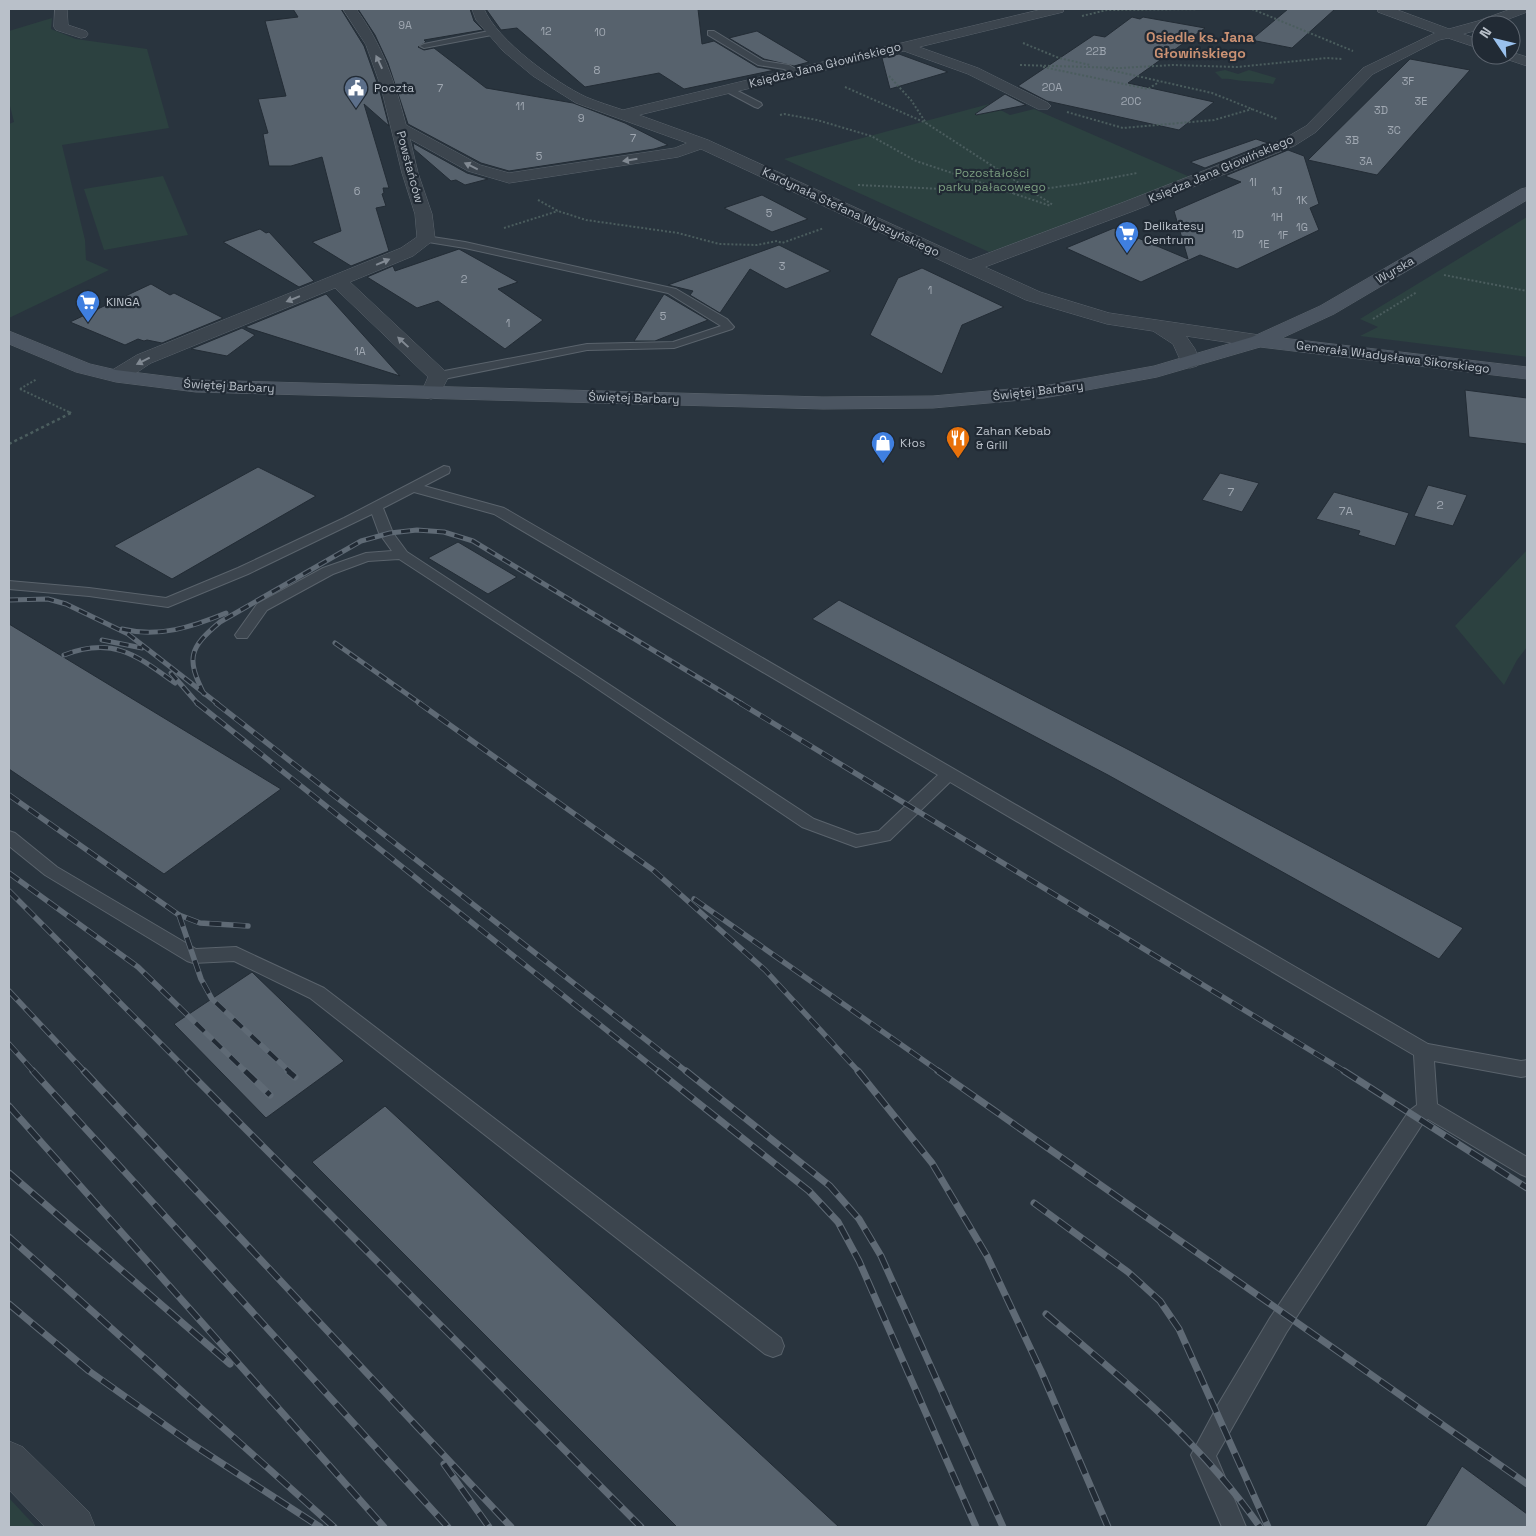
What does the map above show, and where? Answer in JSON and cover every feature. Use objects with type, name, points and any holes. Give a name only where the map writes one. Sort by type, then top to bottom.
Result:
[{"type":"street","points":[[61,9],[61,27],[81,34]]},
{"type":"street","name":"Powstańców","points":[[349,9],[368,37],[388,84],[410,174],[427,228],[426,239]]},
{"type":"street","name":"Kardynała Stefana Wyszyńskiego","points":[[478,9],[481,17],[508,48],[538,74],[581,100],[702,143],[1033,296],[1061,306],[1108,318],[1259,341]]},
{"type":"street","name":"Księdza Jana Głowińskiego","points":[[620,115],[1058,9]]},
{"type":"street","points":[[1383,9],[1471,41]]},
{"type":"street","name":"Księdza Jana Głowińskiego","points":[[968,267],[1157,196],[1288,143],[1311,129],[1368,71],[1380,62],[1434,37],[1452,34],[1523,9]]},
{"type":"street","points":[[904,46],[973,71],[1043,106]]},
{"type":"street","points":[[399,127],[474,168],[499,176],[520,178],[678,152],[702,143]]},
{"type":"street","name":"Wyrska","points":[[1259,341],[1326,310],[1527,193]]},
{"type":"street","points":[[116,376],[144,359],[407,252],[426,239]]},
{"type":"street","points":[[338,281],[435,384]]},
{"type":"street","points":[[1309,318],[1318,332],[1360,348],[1478,363],[1503,370]]},
{"type":"street","points":[[1160,327],[1178,337],[1186,346],[1190,362]]},
{"type":"street","name":"Świętej Barbary","points":[[9,337],[83,368],[116,376],[196,386],[435,384],[823,404],[933,402],[1044,392],[1121,379],[1190,362],[1259,341]]},
{"type":"street","name":"Generała Władysława Sikorskiego","points":[[1259,341],[1527,373]]},
{"type":"street","points":[[9,1461],[74,1527]]},
{"type":"lane","points":[[424,46],[494,32]]},
{"type":"lane","points":[[711,33],[761,63],[786,66],[797,72]]},
{"type":"lane","points":[[728,89],[758,105]]},
{"type":"lane","points":[[426,239],[465,245],[672,290],[723,321],[728,327],[674,345],[587,347],[435,384]]},
{"type":"lane","points":[[9,585],[168,603],[243,571],[376,507],[444,470]]},
{"type":"lane","points":[[412,487],[499,511],[1424,1051],[1521,1069],[1527,1068]]},
{"type":"lane","points":[[376,507],[386,533],[402,555],[585,674],[808,823],[856,841],[884,836],[950,773]]},
{"type":"lane","points":[[242,635],[262,607],[328,571],[366,557],[402,555]]},
{"type":"lane","points":[[9,837],[51,871],[193,956],[236,954],[317,993],[773,1346]]},
{"type":"lane","points":[[1424,1051],[1427,1108]]},
{"type":"lane","points":[[1427,1108],[1527,1168]]},
{"type":"lane","points":[[1234,1527],[1203,1455],[1220,1422],[1286,1314],[1416,1117],[1427,1108]]},
{"type":"path","points":[[1252,9],[1380,62]]},
{"type":"path","points":[[987,26],[1059,58],[1212,93],[1290,124],[1311,129]]},
{"type":"path","points":[[973,71],[992,66],[1033,64],[1099,67],[1237,67],[1327,58],[1380,62]]},
{"type":"path","points":[[1033,64],[1148,90],[1160,81]]},
{"type":"path","points":[[777,116],[784,114],[817,120],[871,136],[916,161],[1057,208],[926,123],[829,79],[797,72]]},
{"type":"path","points":[[886,73],[911,100],[926,123]]},
{"type":"path","points":[[1043,106],[1123,128],[1214,120],[1253,109]]},
{"type":"path","points":[[803,190],[859,184],[1011,193],[1137,173]]},
{"type":"path","points":[[499,176],[558,211],[603,223],[678,233],[698,240],[739,246],[757,246],[777,241],[782,243],[828,226]]},
{"type":"path","points":[[502,229],[558,211]]},
{"type":"path","points":[[1444,275],[1527,291]]},
{"type":"path","points":[[9,444],[71,413],[20,389]]},
{"type":"green space","points":[[52,18],[51,29],[76,39],[147,49],[169,128],[62,145],[85,240],[86,260],[109,270],[9,318],[9,124],[14,122],[9,102],[9,31]]},
{"type":"green space","points":[[1225,70],[1238,74],[1249,70],[1276,78],[1273,84],[1240,81],[1222,79],[1215,72]]},
{"type":"green space","name":"Pozostałości parku pałacowego","points":[[989,104],[1010,115],[1034,109],[1190,177],[1153,195],[989,252],[784,159]]},
{"type":"green space","points":[[163,176],[188,235],[104,250],[84,189]]},
{"type":"green space","points":[[1527,217],[1527,357],[1360,336],[1378,327],[1360,319]]},
{"type":"green space","points":[[1527,550],[1527,647],[1517,660],[1504,685],[1455,626]]},
{"type":"green space","points":[[9,1498],[36,1527],[9,1527]]},
{"type":"building","points":[[293,9],[341,9],[364,46],[379,88],[389,126],[364,104],[389,188],[383,188],[384,193],[382,194],[386,206],[376,208],[389,251],[351,266],[312,242],[341,231],[322,157],[291,166],[269,166],[263,134],[268,133],[258,99],[286,96],[265,21],[298,17]]},
{"type":"building","points":[[358,9],[470,9],[474,21],[483,30],[424,40],[426,42],[418,47],[424,50],[434,48],[486,88],[573,103],[625,123],[668,145],[654,149],[509,171],[481,163],[408,124],[388,63],[375,35]]},
{"type":"building","points":[[486,9],[698,9],[702,44],[714,41],[757,67],[775,70],[684,89],[659,73],[585,87],[517,28],[501,30]]},
{"type":"building","points":[[1288,9],[1335,9],[1292,48],[1251,40]]},
{"type":"building","points":[[1132,17],[1140,19],[1143,17],[1205,28],[1128,83],[1214,102],[1179,130],[1047,101],[1018,86],[1094,35],[1105,37]]},
{"type":"building","points":[[757,31],[809,62],[794,66],[764,59],[729,38]]},
{"type":"building","points":[[899,54],[948,72],[890,89],[882,58]]},
{"type":"building","points":[[1410,59],[1470,70],[1377,175],[1308,160]]},
{"type":"building","points":[[1005,94],[1026,105],[975,114]]},
{"type":"building","points":[[1256,139],[1268,143],[1205,168],[1190,162]]},
{"type":"building","points":[[413,143],[467,173],[488,179],[465,185],[456,180],[451,181],[414,149]]},
{"type":"building","points":[[1288,150],[1304,156],[1319,204],[1310,208],[1319,230],[1237,269],[1200,255],[1141,282],[1066,248],[1114,228],[1188,259],[1174,211],[1241,182],[1225,176]]},
{"type":"building","points":[[762,195],[808,219],[772,232],[724,208]]},
{"type":"building","points":[[260,229],[266,233],[269,232],[314,281],[299,287],[223,242]]},
{"type":"building","points":[[779,245],[831,271],[786,289],[750,269],[720,313],[690,295],[693,291],[668,285]]},
{"type":"building","points":[[459,249],[518,282],[498,289],[543,320],[505,349],[438,301],[417,308],[367,277],[393,266],[395,271]]},
{"type":"building","points":[[922,268],[1004,307],[962,325],[942,374],[870,335],[898,278]]},
{"type":"building","points":[[151,284],[170,295],[174,293],[223,318],[162,343],[138,339],[125,345],[70,322]]},
{"type":"building","points":[[664,294],[708,320],[655,341],[634,341]]},
{"type":"building","points":[[327,295],[400,376],[245,327]]},
{"type":"building","points":[[242,328],[255,335],[227,356],[191,349]]},
{"type":"building","points":[[1465,390],[1527,398],[1527,444],[1469,437]]},
{"type":"building","points":[[258,467],[316,496],[172,579],[114,546]]},
{"type":"building","points":[[1220,473],[1259,483],[1242,512],[1202,500]]},
{"type":"building","points":[[1428,485],[1467,495],[1453,526],[1414,516]]},
{"type":"building","points":[[1334,492],[1409,513],[1395,546],[1358,535],[1360,531],[1316,519]]},
{"type":"building","points":[[458,542],[517,577],[488,594],[428,558]]},
{"type":"building","points":[[839,600],[1133,752],[1463,928],[1439,959],[1108,775],[812,619]]},
{"type":"building","points":[[9,624],[281,789],[164,874],[9,769]]},
{"type":"building","points":[[252,972],[344,1061],[266,1118],[174,1024]]},
{"type":"building","points":[[385,1106],[839,1527],[677,1527],[312,1162]]},
{"type":"building","points":[[1462,1466],[1527,1514],[1527,1527],[1425,1527]]},
{"type":"railway","points":[[203,693],[195,671],[194,654],[202,639],[220,622],[361,541],[390,533],[417,530],[444,532],[473,541],[742,704]]},
{"type":"railway","points":[[9,600],[48,599],[66,604],[128,634],[203,693]]},
{"type":"railway","points":[[122,629],[162,632],[188,627],[226,613]]},
{"type":"railway","points":[[102,640],[142,648]]},
{"type":"railway","points":[[335,643],[421,704]]},
{"type":"railway","points":[[64,655],[97,647],[123,651],[148,664],[175,683]]},
{"type":"railway","points":[[171,673],[197,703]]},
{"type":"railway","points":[[203,693],[218,704]]},
{"type":"railway","points":[[197,703],[659,1072]]},
{"type":"railway","points":[[216,703],[687,1072]]},
{"type":"railway","points":[[419,703],[653,870],[765,970],[859,1072]]},
{"type":"railway","points":[[740,703],[1346,1072]]},
{"type":"railway","points":[[9,795],[179,915]]},
{"type":"railway","points":[[9,873],[138,967],[246,1072]]},
{"type":"railway","points":[[9,891],[189,1072]]},
{"type":"railway","points":[[694,899],[940,1072]]},
{"type":"railway","points":[[179,915],[200,923],[248,926]]},
{"type":"railway","points":[[179,915],[201,979],[212,999],[290,1072]]},
{"type":"railway","points":[[9,991],[85,1072]]},
{"type":"railway","points":[[9,1044],[34,1072]]},
{"type":"railway","points":[[33,1071],[448,1527]]},
{"type":"railway","points":[[84,1071],[511,1527]]},
{"type":"railway","points":[[188,1071],[641,1527]]},
{"type":"railway","points":[[245,1071],[270,1095]]},
{"type":"railway","points":[[288,1071],[295,1077]]},
{"type":"railway","points":[[658,1071],[809,1191],[838,1222],[859,1261],[976,1527]]},
{"type":"railway","points":[[686,1071],[830,1186],[859,1219],[881,1256],[1003,1527]]},
{"type":"railway","points":[[858,1071],[932,1163],[987,1256],[1041,1371],[1108,1527]]},
{"type":"railway","points":[[938,1071],[1527,1484]]},
{"type":"railway","points":[[1344,1071],[1527,1188]]},
{"type":"railway","points":[[9,1106],[384,1527]]},
{"type":"railway","points":[[9,1173],[230,1364]]},
{"type":"railway","points":[[1034,1203],[1128,1272],[1160,1301],[1179,1329],[1268,1527]]},
{"type":"railway","points":[[9,1237],[334,1527]]},
{"type":"railway","points":[[9,1304],[89,1371],[192,1444],[320,1527]]},
{"type":"railway","points":[[1046,1314],[1133,1388],[1187,1439],[1237,1496],[1260,1527]]},
{"type":"railway","points":[[444,1464],[489,1527]]},
{"type":"place","name":"Poczta","points":[[356,109]]},
{"type":"place","name":"Delikatesy Centrum","points":[[1127,254]]},
{"type":"place","name":"KINGA","points":[[88,323]]},
{"type":"place","name":"Zahan Kebab & Grill","points":[[958,459]]},
{"type":"place","name":"Kłos","points":[[883,464]]},
{"type":"district","name":"Osiedle ks. Jana Głowińskiego","points":[[1200,46]]}]
